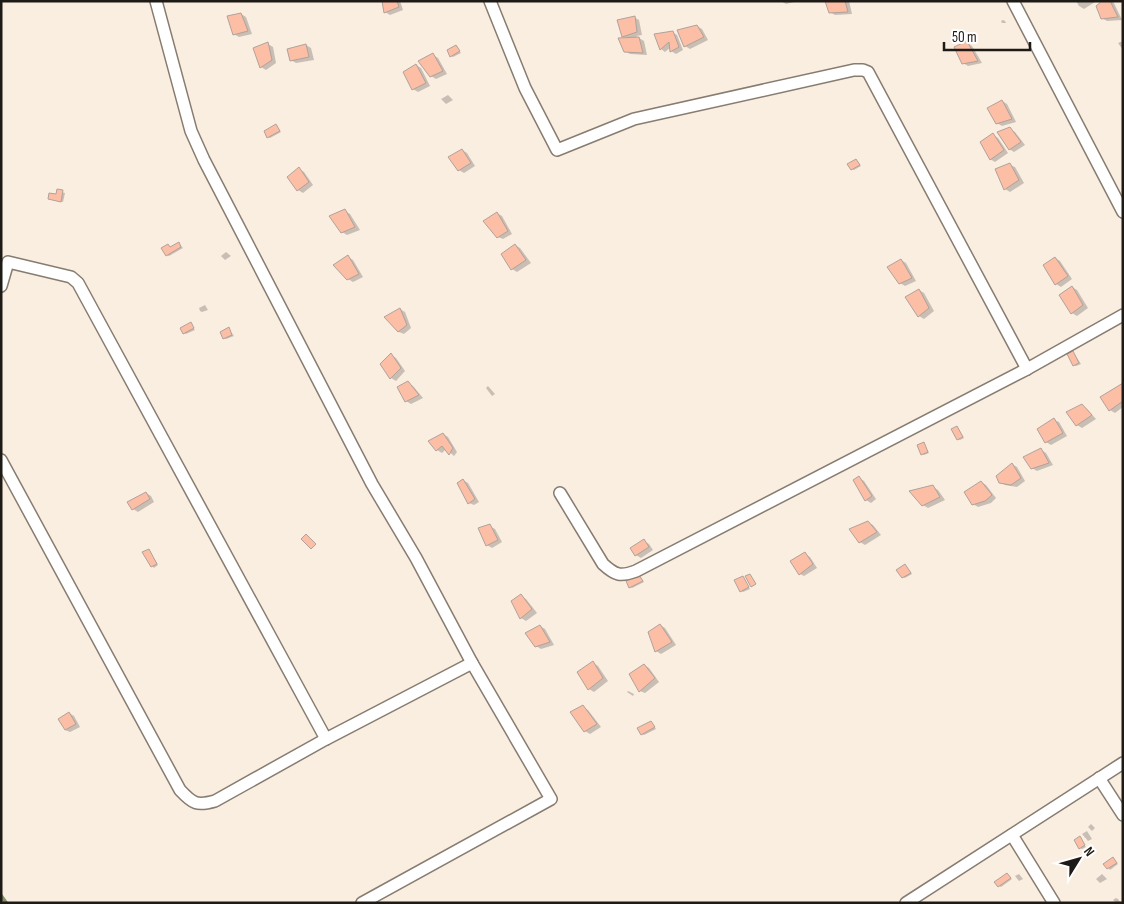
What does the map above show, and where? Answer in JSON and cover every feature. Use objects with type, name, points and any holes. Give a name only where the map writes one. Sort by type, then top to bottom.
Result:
[{"type":"street","points":[[156,1],[191,131],[204,160],[372,484],[416,558],[472,663],[551,799],[362,903]]},
{"type":"street","points":[[490,1],[525,88],[557,150],[634,119],[854,70],[868,72],[1027,370]]},
{"type":"street","points":[[1013,1],[1123,212]]},
{"type":"street","points":[[1,286],[8,262],[71,276],[78,283],[326,739]]},
{"type":"street","points":[[560,493],[603,564],[613,573],[626,575],[636,572],[1027,370],[1123,315]]},
{"type":"street","points":[[1,460],[180,790],[190,801],[201,805],[215,802],[326,739],[472,663]]},
{"type":"street","points":[[906,903],[1123,763]]},
{"type":"street","points":[[1099,778],[1123,815]]},
{"type":"street","points":[[1012,835],[1054,903]]},
{"type":"building","points":[[382,1],[397,1],[399,7],[384,13]]},
{"type":"building","points":[[825,1],[845,1],[848,12],[829,13]]},
{"type":"building","points":[[1102,1],[1110,1],[1118,17],[1101,19],[1096,6]]},
{"type":"building","points":[[241,13],[248,31],[233,35],[227,16]]},
{"type":"building","points":[[635,16],[637,32],[622,37],[617,20]]},
{"type":"building","points":[[697,25],[704,37],[684,47],[677,30]]},
{"type":"building","points":[[673,31],[679,47],[670,52],[669,42],[660,50],[654,34]]},
{"type":"building","points":[[639,37],[643,53],[624,52],[618,38]]},
{"type":"building","points":[[967,41],[978,61],[962,64],[954,47]]},
{"type":"building","points":[[268,42],[272,60],[260,68],[253,48]]},
{"type":"building","points":[[306,44],[309,57],[290,61],[287,49]]},
{"type":"building","points":[[456,45],[460,51],[450,57],[447,50]]},
{"type":"building","points":[[433,53],[443,71],[430,77],[418,61]]},
{"type":"building","points":[[416,64],[426,83],[412,90],[403,72]]},
{"type":"building","points":[[1002,100],[1012,119],[996,124],[987,108]]},
{"type":"building","points":[[276,124],[280,131],[267,138],[264,131]]},
{"type":"building","points":[[1010,127],[1021,142],[1009,150],[997,132]]},
{"type":"building","points":[[993,133],[1004,150],[990,160],[980,142]]},
{"type":"building","points":[[462,149],[471,163],[458,171],[448,157]]},
{"type":"building","points":[[856,159],[860,165],[851,170],[847,164]]},
{"type":"building","points":[[1010,163],[1019,180],[1004,190],[995,169]]},
{"type":"building","points":[[299,167],[309,182],[297,191],[287,177]]},
{"type":"building","points":[[57,189],[63,190],[61,202],[48,199],[49,193],[56,194]]},
{"type":"building","points":[[345,209],[355,227],[341,233],[329,216]]},
{"type":"building","points":[[497,212],[508,231],[497,238],[483,221]]},
{"type":"building","points":[[179,242],[181,247],[166,256],[161,248],[168,244],[170,247]]},
{"type":"building","points":[[515,244],[526,260],[511,270],[501,254]]},
{"type":"building","points":[[348,255],[359,274],[347,280],[333,265]]},
{"type":"building","points":[[1055,257],[1068,276],[1055,285],[1043,265]]},
{"type":"building","points":[[901,259],[912,278],[899,284],[887,267]]},
{"type":"building","points":[[1072,286],[1083,305],[1071,314],[1059,295]]},
{"type":"building","points":[[919,289],[929,308],[918,317],[905,297]]},
{"type":"building","points":[[400,308],[407,325],[398,332],[384,317]]},
{"type":"building","points":[[191,322],[194,328],[183,334],[180,328]]},
{"type":"building","points":[[229,327],[232,335],[223,339],[220,332]]},
{"type":"building","points":[[1073,351],[1079,363],[1073,366],[1067,354]]},
{"type":"building","points":[[391,353],[401,368],[390,379],[380,364]]},
{"type":"building","points":[[408,381],[419,395],[405,402],[397,387]]},
{"type":"building","points":[[1123,383],[1123,401],[1109,411],[1100,397]]},
{"type":"building","points":[[1082,404],[1092,415],[1076,426],[1066,412]]},
{"type":"building","points":[[1054,418],[1063,433],[1045,443],[1037,429]]},
{"type":"building","points":[[957,426],[963,437],[957,440],[951,429]]},
{"type":"building","points":[[443,433],[453,448],[449,455],[442,446],[436,451],[428,441]]},
{"type":"building","points":[[924,442],[928,452],[921,455],[917,445]]},
{"type":"building","points":[[1041,448],[1049,463],[1031,469],[1023,457]]},
{"type":"building","points":[[1012,463],[1021,478],[1011,485],[999,483],[996,476]]},
{"type":"building","points":[[859,476],[872,496],[865,501],[853,480]]},
{"type":"building","points":[[463,479],[475,499],[468,504],[457,483]]},
{"type":"building","points":[[981,481],[992,495],[985,501],[972,505],[964,492]]},
{"type":"building","points":[[933,485],[940,497],[922,506],[909,491]]},
{"type":"building","points":[[146,492],[150,499],[132,510],[127,502]]},
{"type":"building","points":[[868,521],[877,532],[859,543],[849,529]]},
{"type":"building","points":[[490,524],[498,540],[486,546],[478,528]]},
{"type":"building","points":[[306,534],[316,544],[311,549],[301,539]]},
{"type":"building","points":[[644,539],[649,547],[635,556],[630,548]]},
{"type":"building","points":[[149,549],[157,564],[151,567],[142,552]]},
{"type":"building","points":[[805,552],[813,564],[799,575],[790,561]]},
{"type":"building","points":[[905,564],[911,573],[902,578],[896,570]]},
{"type":"building","points":[[750,574],[756,584],[751,587],[745,576]]},
{"type":"building","points":[[639,575],[643,581],[629,588],[626,581]]},
{"type":"building","points":[[743,576],[749,587],[740,592],[734,580]]},
{"type":"building","points":[[521,594],[532,609],[520,619],[511,601]]},
{"type":"building","points":[[660,624],[672,642],[655,652],[648,632]]},
{"type":"building","points":[[540,625],[550,642],[535,647],[525,633]]},
{"type":"building","points":[[593,661],[603,678],[588,690],[577,672]]},
{"type":"building","points":[[644,664],[655,678],[639,692],[629,674]]},
{"type":"building","points":[[583,705],[597,724],[584,732],[570,712]]},
{"type":"building","points":[[69,712],[76,724],[65,730],[58,719]]},
{"type":"building","points":[[651,721],[655,727],[641,735],[637,728]]},
{"type":"building","points":[[1080,836],[1085,845],[1079,849],[1074,840]]},
{"type":"building","points":[[1113,857],[1117,863],[1107,869],[1103,864]]},
{"type":"building","points":[[1007,873],[1011,878],[998,887],[994,882]]},
{"type":"waterway","points":[[1,896],[6,903]]}]
